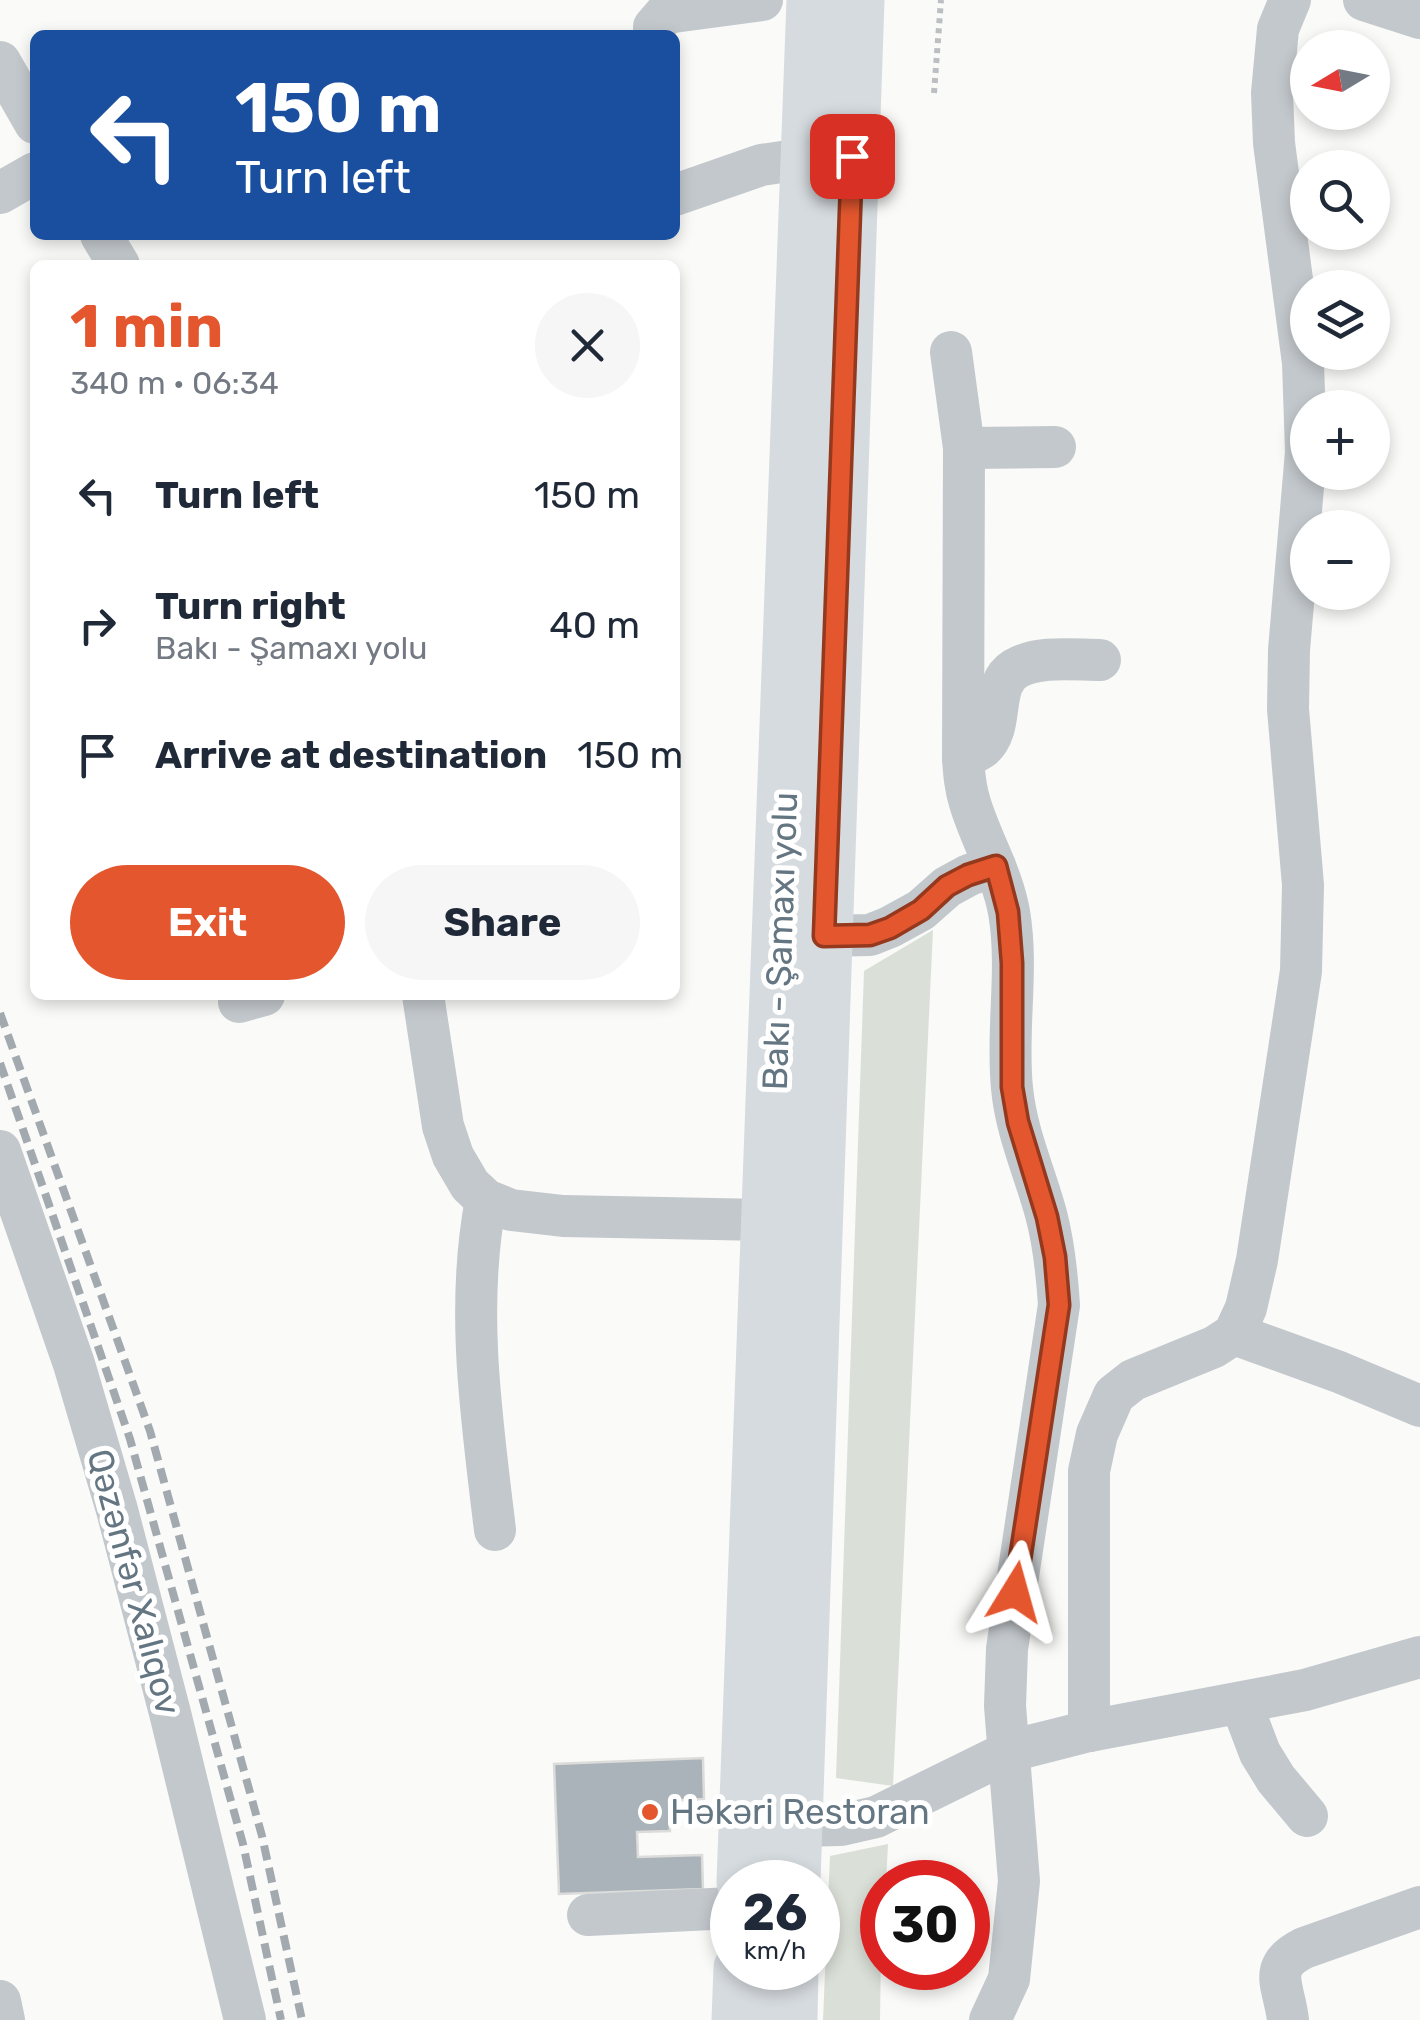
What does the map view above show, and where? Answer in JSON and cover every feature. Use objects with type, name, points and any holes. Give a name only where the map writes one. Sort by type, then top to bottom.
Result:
[{"type":"highway","name":"Bakı - Şamaxı yolu","points":[[745,1860],[814,0]]},
{"type":"highway","name":"Bakı - Şamaxı yolu","points":[[794,1860],[857,0]]},
{"type":"highway","points":[[739,2020],[740,1990]]},
{"type":"highway","points":[[790,2020],[791,1990]]},
{"type":"street","points":[[654,30],[666,13],[762,0]]},
{"type":"street","points":[[1089,1730],[1089,1470],[1097,1434],[1114,1394],[1133,1380],[1214,1347],[1234,1334],[1246,1308],[1257,1260],[1301,971],[1303,884],[1288,709],[1289,650],[1306,452],[1303,363],[1274,143],[1272,93],[1278,30],[1290,0]]},
{"type":"street","points":[[1364,0],[1420,18]]},
{"type":"street","points":[[0,62],[30,114]]},
{"type":"street","points":[[680,193],[761,165],[809,158]]},
{"type":"street","points":[[0,193],[30,175]]},
{"type":"street","points":[[951,352],[964,448],[965,784],[996,866],[1008,912],[1012,1087],[1018,1122],[1047,1217],[1059,1305],[1007,1649],[1005,1706],[1019,1880],[1009,1980],[990,2020]]},
{"type":"street","points":[[964,448],[1055,447]]},
{"type":"street","points":[[963,758],[984,746],[993,729],[1003,680],[1016,669],[1040,661],[1100,660]]},
{"type":"street","points":[[824,936],[870,935],[890,928],[921,910],[947,886],[996,866]]},
{"type":"street","points":[[424,1000],[443,1126],[453,1156],[470,1185],[486,1200],[510,1210],[563,1216],[770,1220]]},
{"type":"street","name":"Qəzənfər Xalıqov","points":[[0,1151],[74,1364],[118,1510],[245,2020]]},
{"type":"street","points":[[486,1200],[476,1290],[480,1404],[495,1530]]},
{"type":"street","points":[[1234,1334],[1420,1406]]},
{"type":"street","points":[[795,1826],[840,1825],[876,1817],[1010,1752],[1089,1730],[1306,1690],[1420,1657]]},
{"type":"street","points":[[1241,1703],[1260,1753],[1306,1816]]},
{"type":"street","points":[[1288,2020],[1281,1966],[1289,1956],[1420,1907]]},
{"type":"street","points":[[588,1915],[710,1909]]},
{"type":"street","points":[[0,2001],[4,2020]]},
{"type":"path","points":[[934,93],[941,0]]},
{"type":"shaded area","points":[[933,930],[893,1786],[836,1778],[864,971]]},
{"type":"shaded area","points":[[888,1844],[887,1860],[860,1860],[860,1990],[880,1990],[880,2020],[823,2020],[824,1990],[840,1990],[840,1860],[830,1860],[830,1856]]},
{"type":"building","points":[[703,1758],[704,1799],[669,1801],[670,1831],[637,1832],[638,1857],[702,1855],[703,1889],[559,1894],[554,1764]]},
{"type":"railway","points":[[0,1013],[150,1431],[262,1836],[302,2020]]},
{"type":"railway","points":[[0,1063],[130,1439],[243,1844],[281,2020]]},
{"type":"place","name":"Həkəri Restoran","points":[[650,1812]]},
{"type":"route","points":[[852,156],[824,936],[870,935],[890,928],[921,910],[947,886],[996,866],[1008,912],[1012,963],[1012,1087],[1018,1122],[1047,1217],[1059,1305],[1015,1592]]}]
